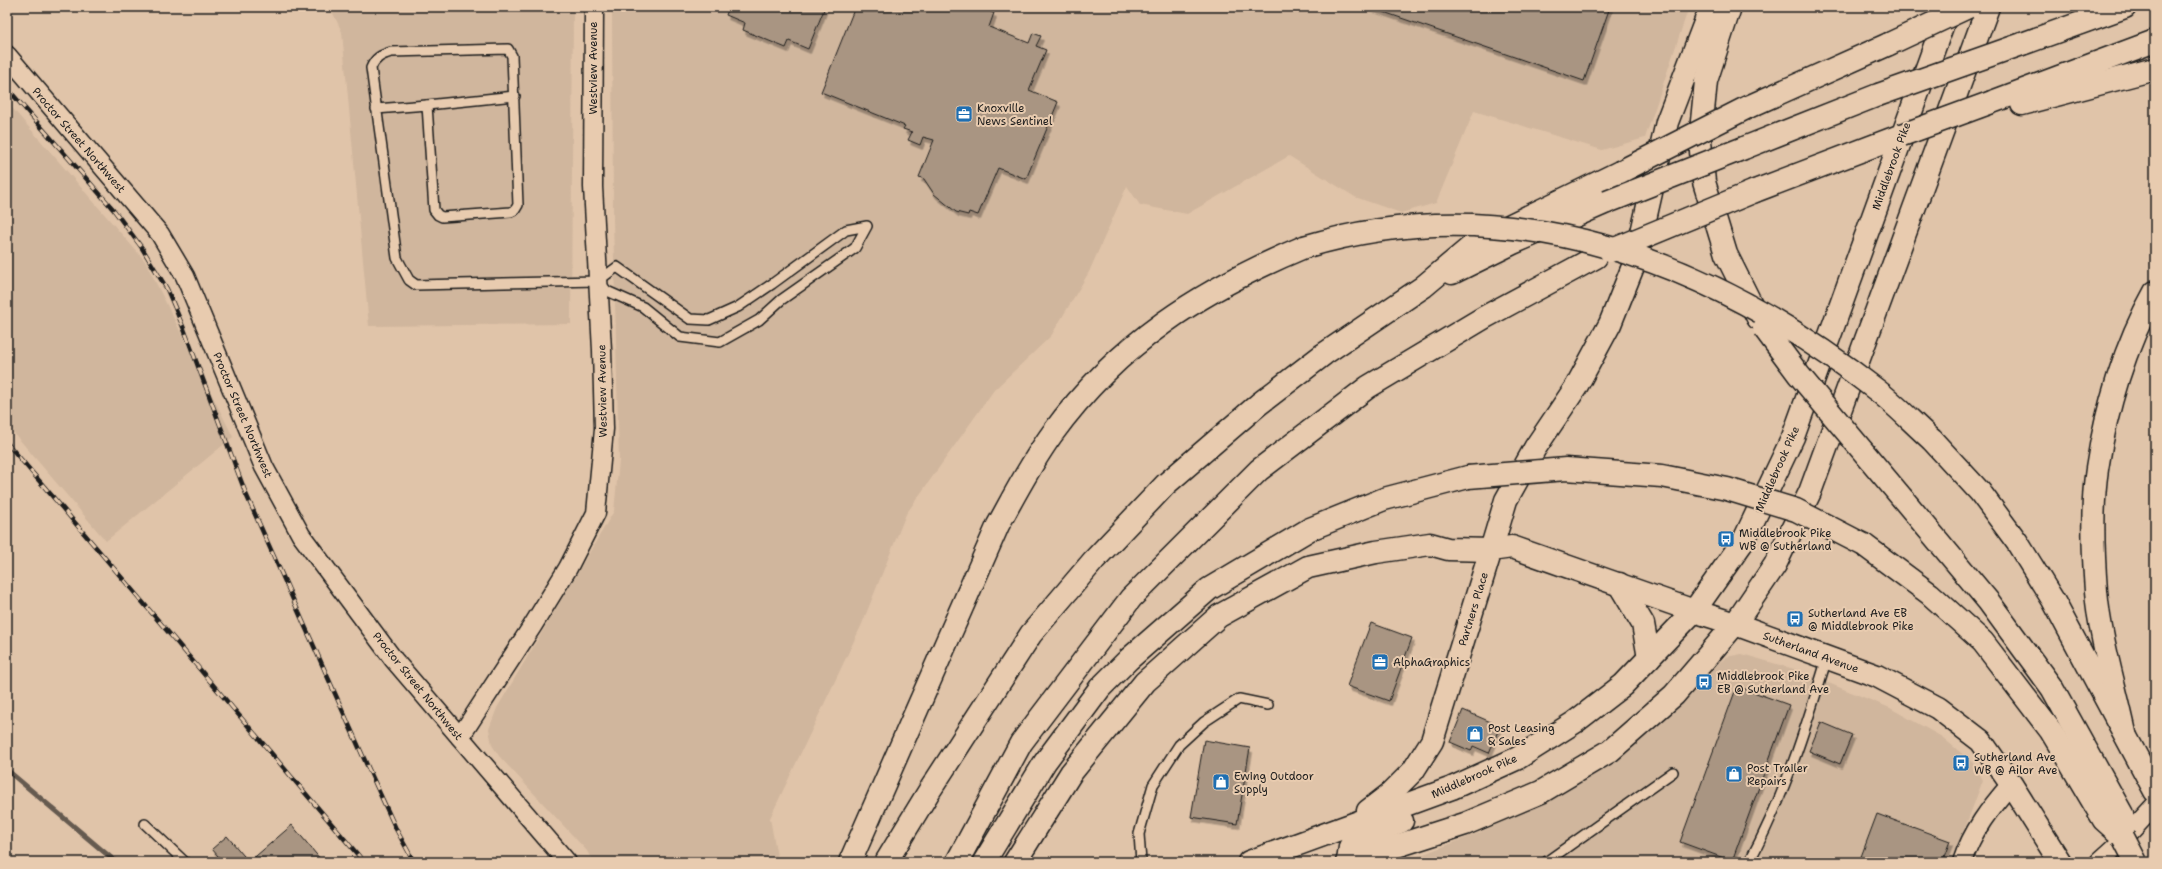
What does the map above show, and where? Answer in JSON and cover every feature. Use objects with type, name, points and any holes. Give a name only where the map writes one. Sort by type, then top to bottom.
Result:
[{"type":"main road","name":"Partners Place","points":[[1344,826],[1390,794],[1413,771],[1432,741],[1506,500],[1535,448],[1576,387],[1610,324],[1636,259],[1667,122],[1711,7]]},
{"type":"main road","points":[[1730,7],[1706,81],[1700,141],[1704,182],[1726,254],[1764,328],[1804,381],[1989,602],[2052,688],[2100,793]]},
{"type":"main road","name":"Middlebrook Pike","points":[[1249,862],[1344,826],[1452,788],[1518,758],[1575,722],[1623,685],[1694,611],[1744,540],[1793,437],[1949,7]]},
{"type":"main road","points":[[886,862],[928,793],[1031,634],[1094,560],[1166,484],[1259,404],[1324,354],[1423,287],[1478,241],[1620,172],[1748,107],[1968,7]]},
{"type":"main road","points":[[1452,788],[1435,806],[1420,815],[1355,840],[1350,847],[1348,862],[1465,824],[1541,792],[1610,751],[1674,696],[1735,624],[1775,565],[1810,492],[1988,7]]},
{"type":"main road","points":[[1423,287],[1513,243],[1607,202],[1878,95],[2125,7]]},
{"type":"main road","points":[[1991,107],[2155,41]]},
{"type":"main road","points":[[957,862],[1021,743],[1131,598],[1259,470],[1368,387],[1485,317],[1596,257],[1755,191],[1902,135],[1991,107],[2155,69]]},
{"type":"main road","points":[[850,862],[998,525],[1023,480],[1052,434],[1085,392],[1119,358],[1157,326],[1207,294],[1265,264],[1304,247],[1336,238],[1434,224],[1525,229],[1581,239],[1643,257],[1702,281],[1776,320],[1826,352],[1879,393],[1932,440],[1980,492],[2017,542],[2053,600],[2094,680],[2125,733],[2155,791]]},
{"type":"main road","points":[[2125,733],[2105,649],[2096,591],[2094,526],[2097,470],[2110,408],[2125,360],[2144,311],[2155,292]]},
{"type":"main road","points":[[2125,360],[2155,316]]},
{"type":"main road","points":[[984,862],[1044,762],[1100,688],[1129,659],[1209,589],[1310,528],[1384,499],[1468,477],[1566,469],[1662,476],[1727,489],[1796,510],[1864,545],[1930,594],[1983,642],[2100,793],[2122,814],[2123,837],[2136,862]]},
{"type":"main road","name":"Sutherland Avenue","points":[[1015,862],[1071,774],[1146,682],[1219,616],[1308,567],[1376,552],[1430,544],[1448,549],[1490,550],[1512,547],[1735,624],[1877,676],[1938,708],[1981,741],[2011,784],[2060,862]]},
{"type":"main road","points":[[1619,584],[1643,624],[1649,658]]},
{"type":"street","name":"Westview Avenue","points":[[460,737],[545,606],[568,568],[596,513],[604,429],[593,187],[594,7]]},
{"type":"street","name":"Proctor Street Northwest","points":[[7,55],[160,234],[185,276],[264,468],[301,535],[394,660],[567,862]]},
{"type":"street","points":[[1962,862],[1969,841],[1988,810],[2011,784]]},
{"type":"street","points":[[2099,862],[2120,843],[2155,805]]},
{"type":"lane","points":[[427,105],[434,210],[438,215],[511,212],[515,210],[518,205],[515,96],[512,56],[508,50],[391,52],[380,56],[374,61],[371,68],[397,258],[408,280],[416,285],[427,286],[598,281],[617,267],[690,319],[709,320],[738,307],[767,288],[846,230],[867,226],[855,248],[781,300],[759,320],[720,342],[680,337],[642,307],[607,291],[598,281]]},
{"type":"lane","points":[[376,109],[515,96]]},
{"type":"lane","points":[[1750,862],[1766,832],[1805,730],[1827,658]]},
{"type":"lane","points":[[1141,862],[1139,834],[1153,785],[1179,745],[1204,722],[1239,699],[1268,705]]},
{"type":"lane","points":[[1546,862],[1673,772]]},
{"type":"lane","points":[[145,824],[185,862]]},
{"type":"lane","points":[[1344,826],[1348,862]]},
{"type":"shaded area","points":[[330,7],[573,7],[571,324],[369,326],[342,32]]},
{"type":"shaded area","points":[[612,7],[1689,7],[1645,138],[1602,150],[1474,111],[1436,203],[1401,213],[1355,197],[1289,156],[1187,214],[1140,205],[1127,186],[1089,272],[1051,336],[994,390],[906,514],[862,624],[770,818],[778,862],[593,862],[587,851],[499,756],[492,745],[489,729],[497,708],[614,511],[619,461],[613,219]]},
{"type":"shaded area","points":[[7,102],[145,261],[233,437],[106,541],[7,425]]},
{"type":"shaded area","points":[[1742,654],[1794,669],[1890,708],[1942,737],[1973,763],[1983,780],[1952,862],[1403,862],[1481,832],[1558,795],[1624,750],[1726,657]]},
{"type":"building","points":[[729,7],[825,7],[808,49],[789,41],[786,48],[743,30],[745,23],[726,15]]},
{"type":"building","name":"Knoxville News Sentinel","points":[[855,7],[988,7],[986,10],[994,13],[989,27],[1029,43],[1033,33],[1041,36],[1036,46],[1046,50],[1029,90],[1058,102],[1026,179],[998,168],[978,215],[969,212],[968,215],[956,212],[934,194],[924,179],[919,177],[934,140],[923,137],[920,145],[908,140],[912,132],[903,129],[905,126],[821,92]]},
{"type":"building","points":[[1369,7],[1610,7],[1584,81]]},
{"type":"building","name":"AlphaGraphics","points":[[1371,623],[1412,638],[1389,701],[1347,686]]},
{"type":"building","name":"Post Trailer Repairs","points":[[1737,686],[1789,705],[1732,861],[1680,842]]},
{"type":"building","name":"Post Leasing & Sales","points":[[1463,710],[1500,726],[1489,753],[1473,746],[1471,751],[1450,742]]},
{"type":"building","points":[[1821,722],[1852,735],[1840,764],[1809,751]]},
{"type":"building","name":"Ewing Outdoor Supply","points":[[1204,740],[1250,748],[1237,824],[1191,817]]},
{"type":"building","points":[[1877,814],[1950,841],[1942,862],[1859,862]]},
{"type":"building","points":[[292,825],[321,860],[319,862],[249,862]]},
{"type":"building","points":[[227,836],[249,862],[223,862],[212,849]]},
{"type":"waterway","points":[[7,770],[116,862]]},
{"type":"railway","points":[[7,88],[113,209],[142,248],[167,289],[184,329],[246,494],[396,829],[414,862]]},
{"type":"railway","points":[[7,443],[364,862]]},
{"type":"place","name":"Knoxville News Sentinel","points":[[964,114]]},
{"type":"place","name":"Middlebrook Pike WB @ Sutherland","points":[[1726,539]]},
{"type":"place","name":"Sutherland Ave EB @ Middlebrook Pike","points":[[1795,619]]},
{"type":"place","name":"AlphaGraphics","points":[[1380,662]]},
{"type":"place","name":"Middlebrook Pike EB @ Sutherland Ave","points":[[1704,682]]},
{"type":"place","name":"Post Leasing & Sales","points":[[1475,734]]},
{"type":"place","name":"Sutherland Ave WB @ Ailor Ave","points":[[1961,763]]},
{"type":"place","name":"Post Trailer Repairs","points":[[1734,774]]},
{"type":"place","name":"Ewing Outdoor Supply","points":[[1221,782]]}]
